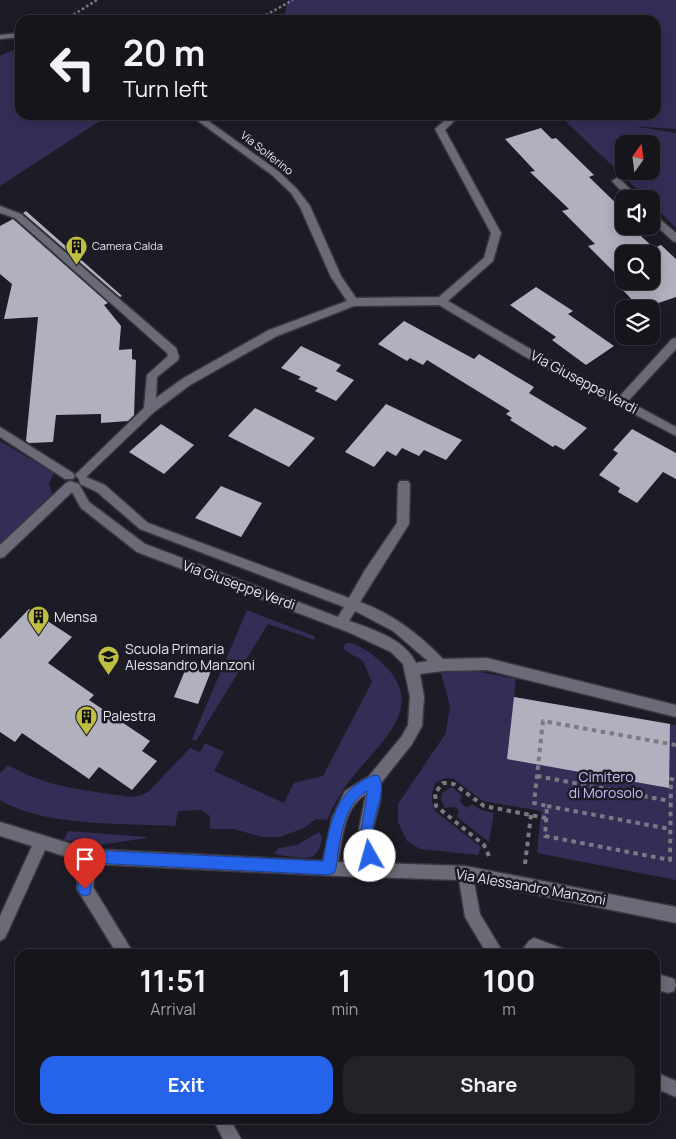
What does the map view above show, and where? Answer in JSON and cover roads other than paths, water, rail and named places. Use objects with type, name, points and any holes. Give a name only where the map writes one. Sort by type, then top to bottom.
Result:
[{"type":"street","points":[[0,37],[15,36]]},
{"type":"street","name":"Via Solferino","points":[[201,120],[275,173],[294,191],[304,206],[336,277],[353,302]]},
{"type":"street","points":[[0,553],[150,409],[186,382],[232,354],[273,333],[353,302],[441,301],[489,259],[496,233],[440,129],[450,120]]},
{"type":"street","points":[[617,181],[626,190]]},
{"type":"street","points":[[0,209],[18,216],[172,351],[174,357],[152,375],[150,409]]},
{"type":"street","points":[[660,223],[676,239]]},
{"type":"street","name":"Via Giuseppe Verdi","points":[[441,301],[528,353],[622,401],[676,432]]},
{"type":"street","points":[[622,401],[676,342]]},
{"type":"street","points":[[0,431],[76,481],[102,488],[138,522],[161,533],[351,604],[401,627],[440,665]]},
{"type":"street","name":"Via Giuseppe Verdi","points":[[76,481],[85,505],[141,548],[341,623],[396,648],[412,669],[418,696],[415,726],[407,740],[374,781],[356,791],[346,803],[336,830],[329,868]]},
{"type":"street","points":[[341,623],[351,604],[403,524],[404,484]]},
{"type":"street","points":[[412,669],[440,665],[487,664],[676,711]]},
{"type":"street","points":[[372,870],[366,830],[373,801],[374,781]]},
{"type":"street","name":"Via Alessandro Manzoni","points":[[0,829],[88,856],[372,870],[465,872],[676,915]]},
{"type":"street","points":[[0,933],[41,843]]},
{"type":"street","points":[[88,856],[85,889],[123,949]]},
{"type":"street","points":[[465,872],[473,917],[493,949]]},
{"type":"street","points":[[531,949],[534,946],[543,949]]},
{"type":"street","points":[[660,1082],[676,1089]]},
{"type":"street","points":[[224,1124],[232,1139]]},
{"type":"place","name":"Camera Calda","points":[[76,265]]},
{"type":"place","name":"Mensa","points":[[38,636]]},
{"type":"place","name":"Scuola Primaria Alessandro Manzoni","points":[[109,676]]},
{"type":"place","name":"Palestra","points":[[87,735]]},
{"type":"park label","name":"Cimitero di Morosolo","points":[[606,786]]}]
